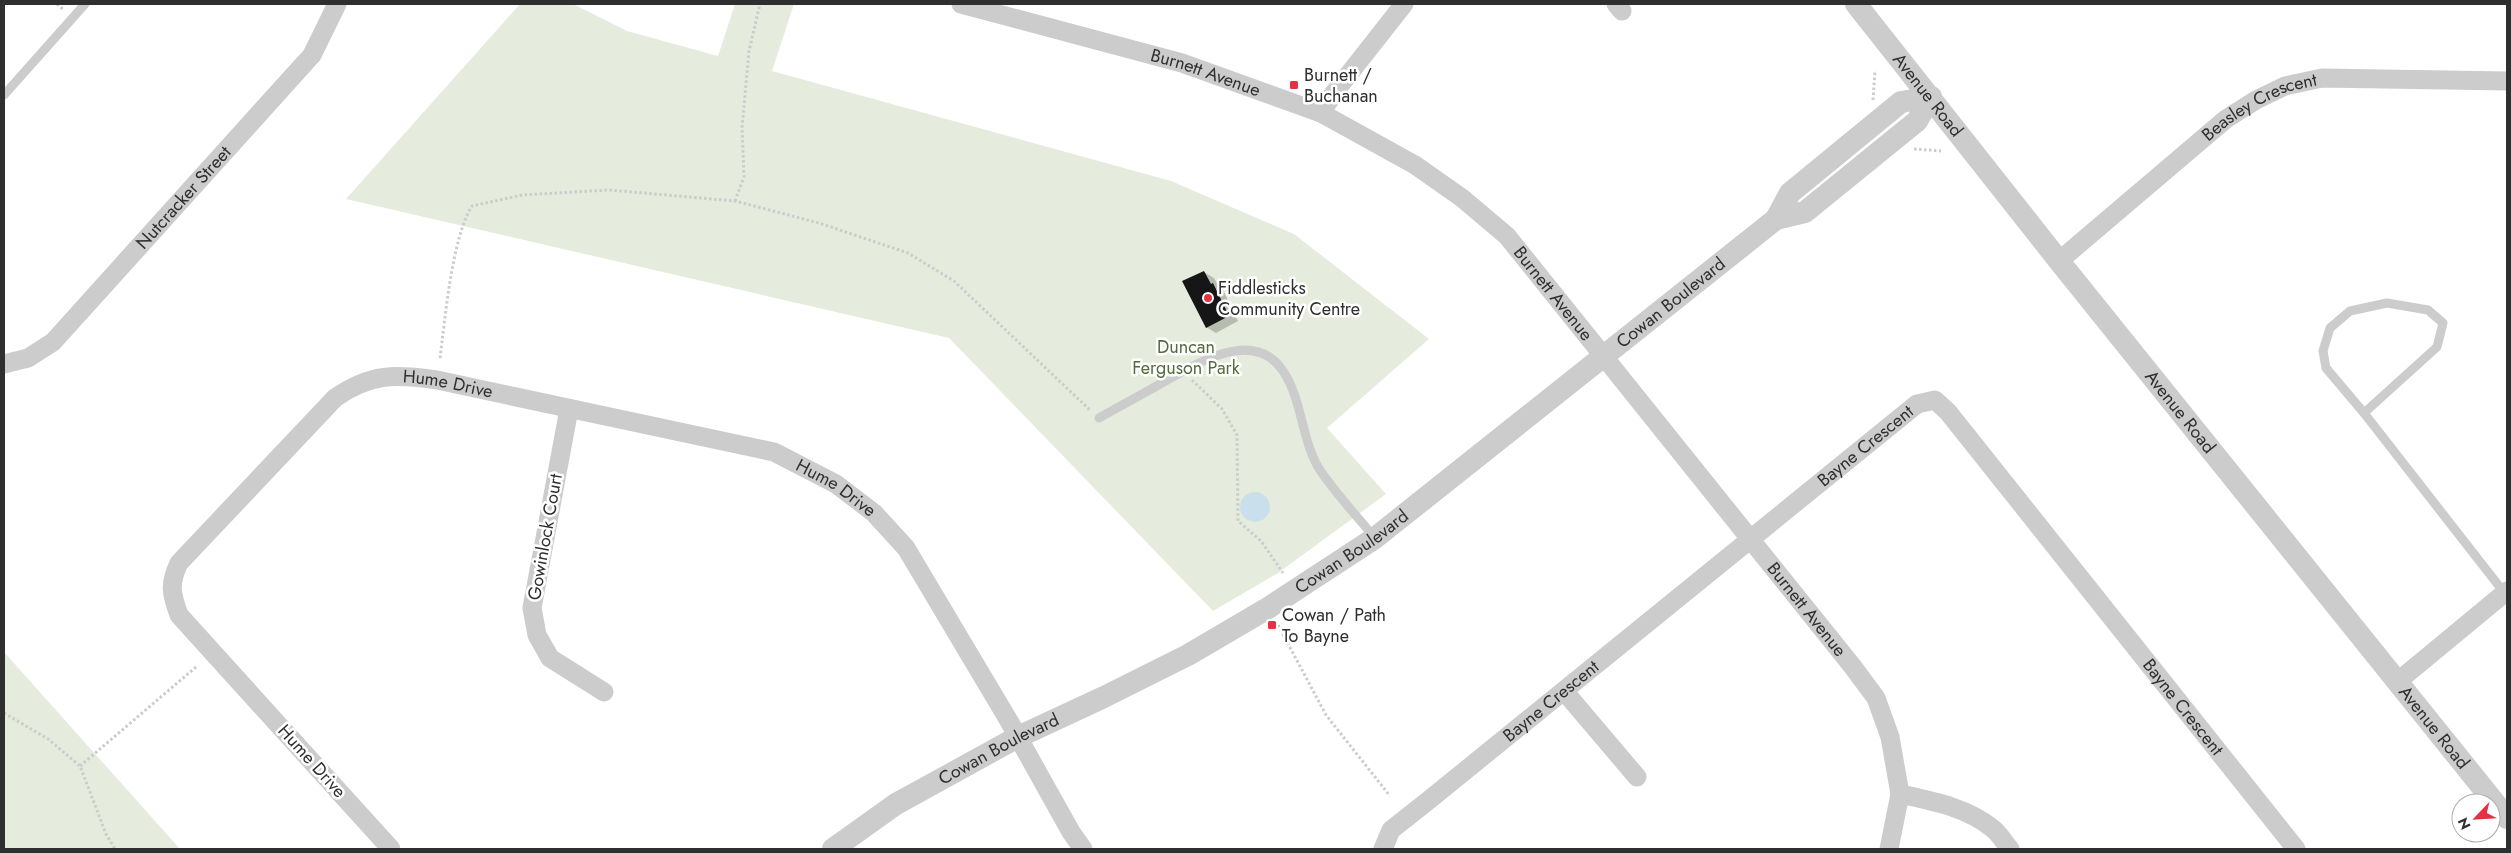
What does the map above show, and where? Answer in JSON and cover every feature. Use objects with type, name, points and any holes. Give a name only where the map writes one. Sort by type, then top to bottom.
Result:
[{"type":"street","name":"Nutcracker Street","points":[[4,364],[28,358],[53,342],[312,55],[337,4]]},
{"type":"street","name":"Burnett Avenue","points":[[961,4],[1182,63],[1321,113],[1416,166],[1462,198],[1507,236],[1854,666],[1876,698],[1890,738],[1900,794],[1889,849]]},
{"type":"street","points":[[1321,113],[1334,92],[1404,4]]},
{"type":"street","name":"Avenue Road","points":[[1856,4],[2059,261],[2507,818]]},
{"type":"street","name":"Beasley Crescent","points":[[2059,261],[2226,119],[2256,100],[2285,86],[2322,78],[2507,81]]},
{"type":"street","name":"Cowan Boulevard","points":[[833,849],[896,804],[1018,737],[1104,698],[1188,655],[1268,608],[1375,538],[1776,220],[1790,193],[1901,102],[1931,97]]},
{"type":"street","name":"Hume Drive","points":[[391,849],[179,615],[172,598],[171,580],[179,563],[335,398],[351,387],[372,378],[400,375],[437,380],[774,452],[836,484],[874,513],[906,548],[1018,737],[1071,832],[1083,849]]},
{"type":"street","name":"Bayne Crescent","points":[[1383,849],[1391,830],[1404,819],[1917,404],[1935,400],[1948,412],[2296,849]]},
{"type":"street","name":"Gowinlock Court","points":[[568,409],[532,608],[536,635],[550,658],[604,692]]},
{"type":"street","points":[[2397,682],[2506,594]]},
{"type":"street","points":[[1564,691],[1638,777]]},
{"type":"street","points":[[1900,794],[1932,801],[1970,813],[1994,829],[2010,849]]},
{"type":"lane","points":[[4,95],[85,4]]},
{"type":"lane","points":[[2364,413],[2437,347],[2443,323],[2428,310],[2387,303],[2350,311],[2330,328],[2323,351],[2326,368],[2364,413],[2506,594]]},
{"type":"lane","points":[[1099,418],[1208,357],[1237,350],[1263,352],[1283,370],[1296,399],[1308,442],[1318,466],[1375,538]]},
{"type":"path","points":[[735,201],[744,177],[742,128],[749,52],[760,4]]},
{"type":"path","points":[[1873,101],[1875,70]]},
{"type":"path","points":[[1914,149],[1941,151]]},
{"type":"path","points":[[440,358],[449,293],[464,219],[472,206],[522,195],[609,190],[735,201],[819,223],[908,253],[954,281],[1099,418]]},
{"type":"path","points":[[1183,371],[1222,409],[1237,435],[1238,521],[1261,541],[1283,573]]},
{"type":"path","points":[[1274,618],[1326,715],[1390,796]]},
{"type":"path","points":[[80,766],[196,667]]},
{"type":"path","points":[[4,713],[48,739],[80,766],[106,834],[115,849]]},
{"type":"green space","name":"Duncan Ferguson Park","points":[[520,4],[573,4],[627,31],[718,56],[735,4],[794,4],[772,71],[1171,181],[1294,234],[1429,339],[1327,428],[1386,494],[1278,573],[1213,611],[949,338],[346,199]]},
{"type":"green space","points":[[4,652],[180,849],[4,849]]},
{"type":"water","points":[[1255,492],[1266,496],[1270,507],[1266,518],[1255,522],[1244,518],[1240,507],[1244,496]]},
{"type":"building","name":"Fiddlesticks Community Centre","points":[[1204,271],[1211,284],[1213,283],[1229,316],[1206,328],[1182,281]]},
{"type":"place","name":"Burnett / Buchanan","points":[[1294,85]]},
{"type":"place","name":"Fiddlesticks Community Centre","points":[[1208,298]]},
{"type":"place","name":"Cowan / Path To Bayne","points":[[1272,625]]}]
